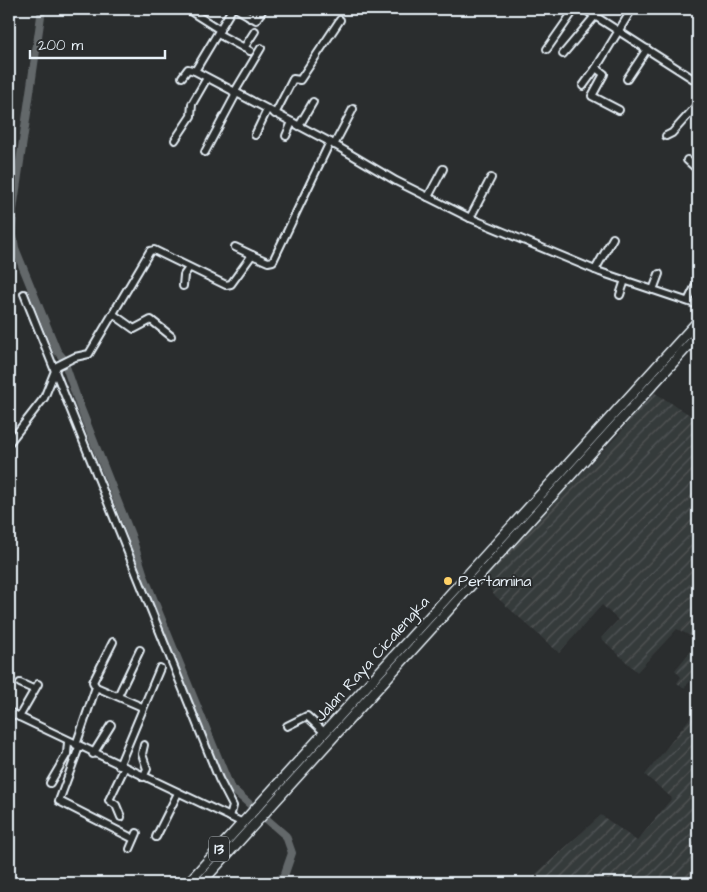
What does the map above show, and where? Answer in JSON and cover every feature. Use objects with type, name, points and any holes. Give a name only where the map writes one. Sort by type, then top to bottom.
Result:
[{"type":"highway","name":"Jalan Raya Cicalengka","points":[[200,883],[259,820],[265,806],[325,733],[698,321]]},
{"type":"highway","name":"Jalan Raya Cicalengka","points":[[188,883],[250,815],[265,806],[698,335]]},
{"type":"street","points":[[187,9],[247,49],[255,31]]},
{"type":"street","points":[[195,71],[232,9]]},
{"type":"street","points":[[237,9],[250,18],[257,20],[259,10]]},
{"type":"street","points":[[547,49],[575,9]]},
{"type":"street","points":[[584,9],[595,13],[618,31],[698,82]]},
{"type":"street","points":[[583,86],[632,9]]},
{"type":"street","points":[[563,54],[595,13]]},
{"type":"street","points":[[275,114],[293,78],[300,80],[340,20]]},
{"type":"street","points":[[205,152],[261,48]]},
{"type":"street","points":[[627,79],[647,49]]},
{"type":"street","points":[[596,68],[604,74],[592,96],[620,110]]},
{"type":"street","points":[[182,77],[188,69],[195,71],[470,218],[595,270],[698,305]]},
{"type":"street","points":[[176,140],[192,116],[192,104],[207,78]]},
{"type":"street","points":[[299,126],[313,102]]},
{"type":"street","points":[[666,136],[672,133],[698,104]]},
{"type":"street","points":[[235,247],[268,262],[273,261],[332,144],[353,109]]},
{"type":"street","points":[[255,135],[268,110]]},
{"type":"street","points":[[286,136],[292,122]]},
{"type":"street","points":[[686,160],[698,170]]},
{"type":"street","points":[[428,197],[443,169]]},
{"type":"street","points":[[470,218],[492,178]]},
{"type":"street","points":[[595,270],[613,238]]},
{"type":"street","points":[[9,443],[44,398],[56,368],[68,361],[89,354],[152,250],[223,284],[231,284],[252,255]]},
{"type":"street","points":[[183,286],[184,275],[189,268]]},
{"type":"street","points":[[653,290],[659,274]]},
{"type":"street","points":[[620,295],[625,280]]},
{"type":"street","points":[[688,301],[698,281]]},
{"type":"street","points":[[24,294],[56,368],[215,770],[232,805],[230,817]]},
{"type":"street","points":[[112,314],[134,329],[151,320],[171,336]]},
{"type":"street","points":[[113,642],[93,682],[96,687],[142,707]]},
{"type":"street","points":[[118,696],[140,650]]},
{"type":"street","points":[[121,816],[116,805],[109,800],[142,707],[160,668]]},
{"type":"street","points":[[19,717],[36,686],[20,683]]},
{"type":"street","points":[[96,687],[59,800],[136,836],[130,849]]},
{"type":"street","points":[[9,712],[93,754],[243,823]]},
{"type":"street","points":[[287,726],[307,716],[325,733]]},
{"type":"street","points":[[93,754],[111,725]]},
{"type":"street","points":[[50,783],[67,754],[68,742]]},
{"type":"street","points":[[144,745],[142,754],[147,769],[144,777]]},
{"type":"street","points":[[156,837],[178,793]]},
{"type":"shaded area","points":[[652,391],[698,420],[698,640],[677,629],[637,672],[601,638],[618,620],[602,605],[559,653],[493,594],[486,578],[555,501],[619,434]]},
{"type":"shaded area","points":[[698,642],[698,678],[695,676],[684,688],[677,683],[681,677],[675,670]]},
{"type":"shaded area","points":[[698,708],[698,883],[526,883],[601,815],[637,841],[672,798],[645,775]]},
{"type":"waterway","points":[[42,9],[13,210],[12,229],[15,248],[57,351],[63,358],[79,404],[131,535],[144,576],[230,787],[286,836],[292,853],[284,876],[274,883]]},
{"type":"place","name":"Pertamina","points":[[448,581]]}]
